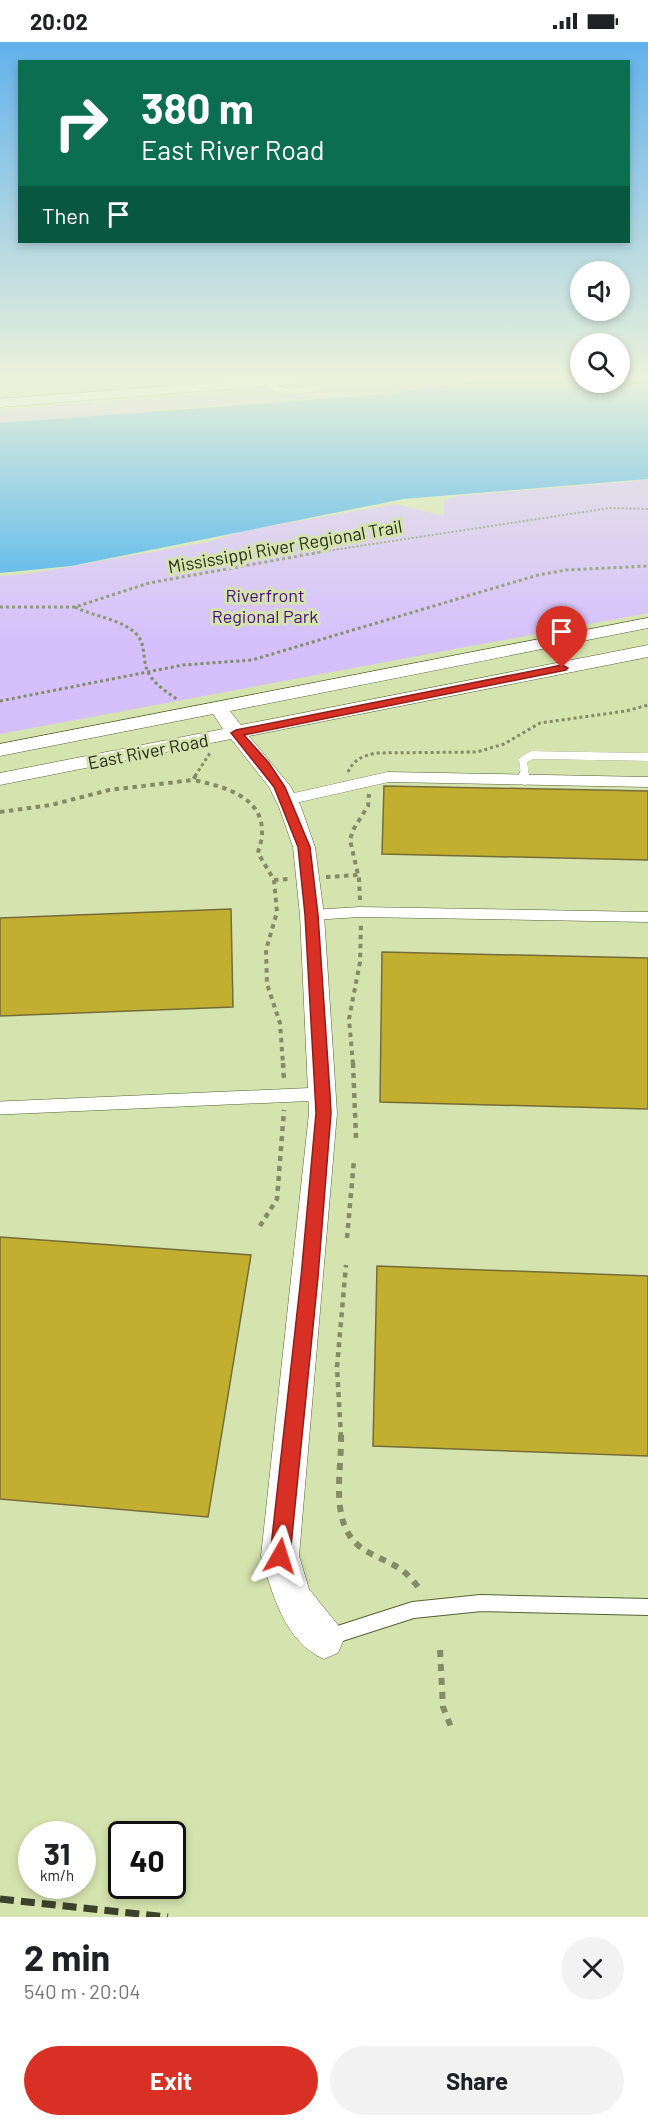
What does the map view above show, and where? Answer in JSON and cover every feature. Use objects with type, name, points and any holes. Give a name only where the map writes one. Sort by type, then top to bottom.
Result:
[{"type":"street","name":"East River Road","points":[[0,750],[648,623]]},
{"type":"street","name":"East River Road","points":[[0,779],[648,651]]},
{"type":"street","points":[[218,706],[236,733],[265,766],[286,800],[304,847],[312,915],[323,1113],[309,1277],[280,1556],[293,1599],[324,1639]]},
{"type":"lane","points":[[525,780],[523,760],[532,755],[648,757]]},
{"type":"lane","points":[[286,800],[388,777],[648,782]]},
{"type":"lane","points":[[312,915],[360,912],[648,917]]},
{"type":"lane","points":[[0,1108],[323,1094]]},
{"type":"lane","points":[[324,1639],[412,1610],[481,1603],[648,1607]]},
{"type":"path","name":"Mississippi River Regional Trail","points":[[0,607],[75,606],[149,583],[316,552],[586,511],[619,507],[648,509]]},
{"type":"path","points":[[0,701],[183,665],[252,660],[547,574],[586,568],[648,566]]},
{"type":"path","points":[[75,606],[87,615],[119,625],[135,633],[142,644],[148,673],[163,690],[185,706]]},
{"type":"path","points":[[353,777],[347,771],[348,767],[355,760],[369,756],[396,751],[475,753],[498,746],[527,728],[540,723],[626,711],[648,705]]},
{"type":"path","points":[[193,780],[212,750]]},
{"type":"path","points":[[0,812],[51,805],[109,790],[193,780],[238,792],[251,803],[262,833],[258,853],[274,880],[277,912],[266,950],[267,984],[280,1023],[285,1096],[277,1199],[260,1226]]},
{"type":"path","points":[[360,900],[358,875],[350,850],[351,835],[370,801],[369,794],[362,786]]},
{"type":"path","points":[[325,877],[358,875]]},
{"type":"path","points":[[274,880],[284,879]]},
{"type":"path","points":[[356,1138],[355,1085],[349,1019],[360,962],[362,924]]},
{"type":"path","points":[[347,1238],[354,1160]]},
{"type":"path","points":[[346,1264],[338,1359],[341,1445],[340,1513],[347,1533],[355,1542],[365,1550],[406,1571],[418,1587]]},
{"type":"path","points":[[440,1650],[442,1707],[453,1731]]},
{"type":"green space","name":"Riverfront Regional Park","points":[[648,480],[648,613],[0,734],[0,576],[28,574],[208,542],[243,531],[396,504],[444,516],[444,501],[457,496]]},
{"type":"water","points":[[0,468],[648,468],[648,479],[403,499],[71,566],[0,573]]},
{"type":"building","points":[[384,786],[648,791],[648,860],[382,854]]},
{"type":"building","points":[[231,909],[233,1007],[0,1016],[0,918]]},
{"type":"building","points":[[382,952],[648,958],[648,1109],[380,1102]]},
{"type":"building","points":[[0,1237],[251,1255],[208,1517],[0,1499]]},
{"type":"building","points":[[377,1266],[648,1276],[648,1456],[373,1446]]},
{"type":"railway","points":[[0,1899],[168,1917]]},
{"type":"route","points":[[280,1556],[309,1277],[323,1094],[314,983],[312,915],[304,847],[290,807],[280,787],[236,733],[562,668]]}]
